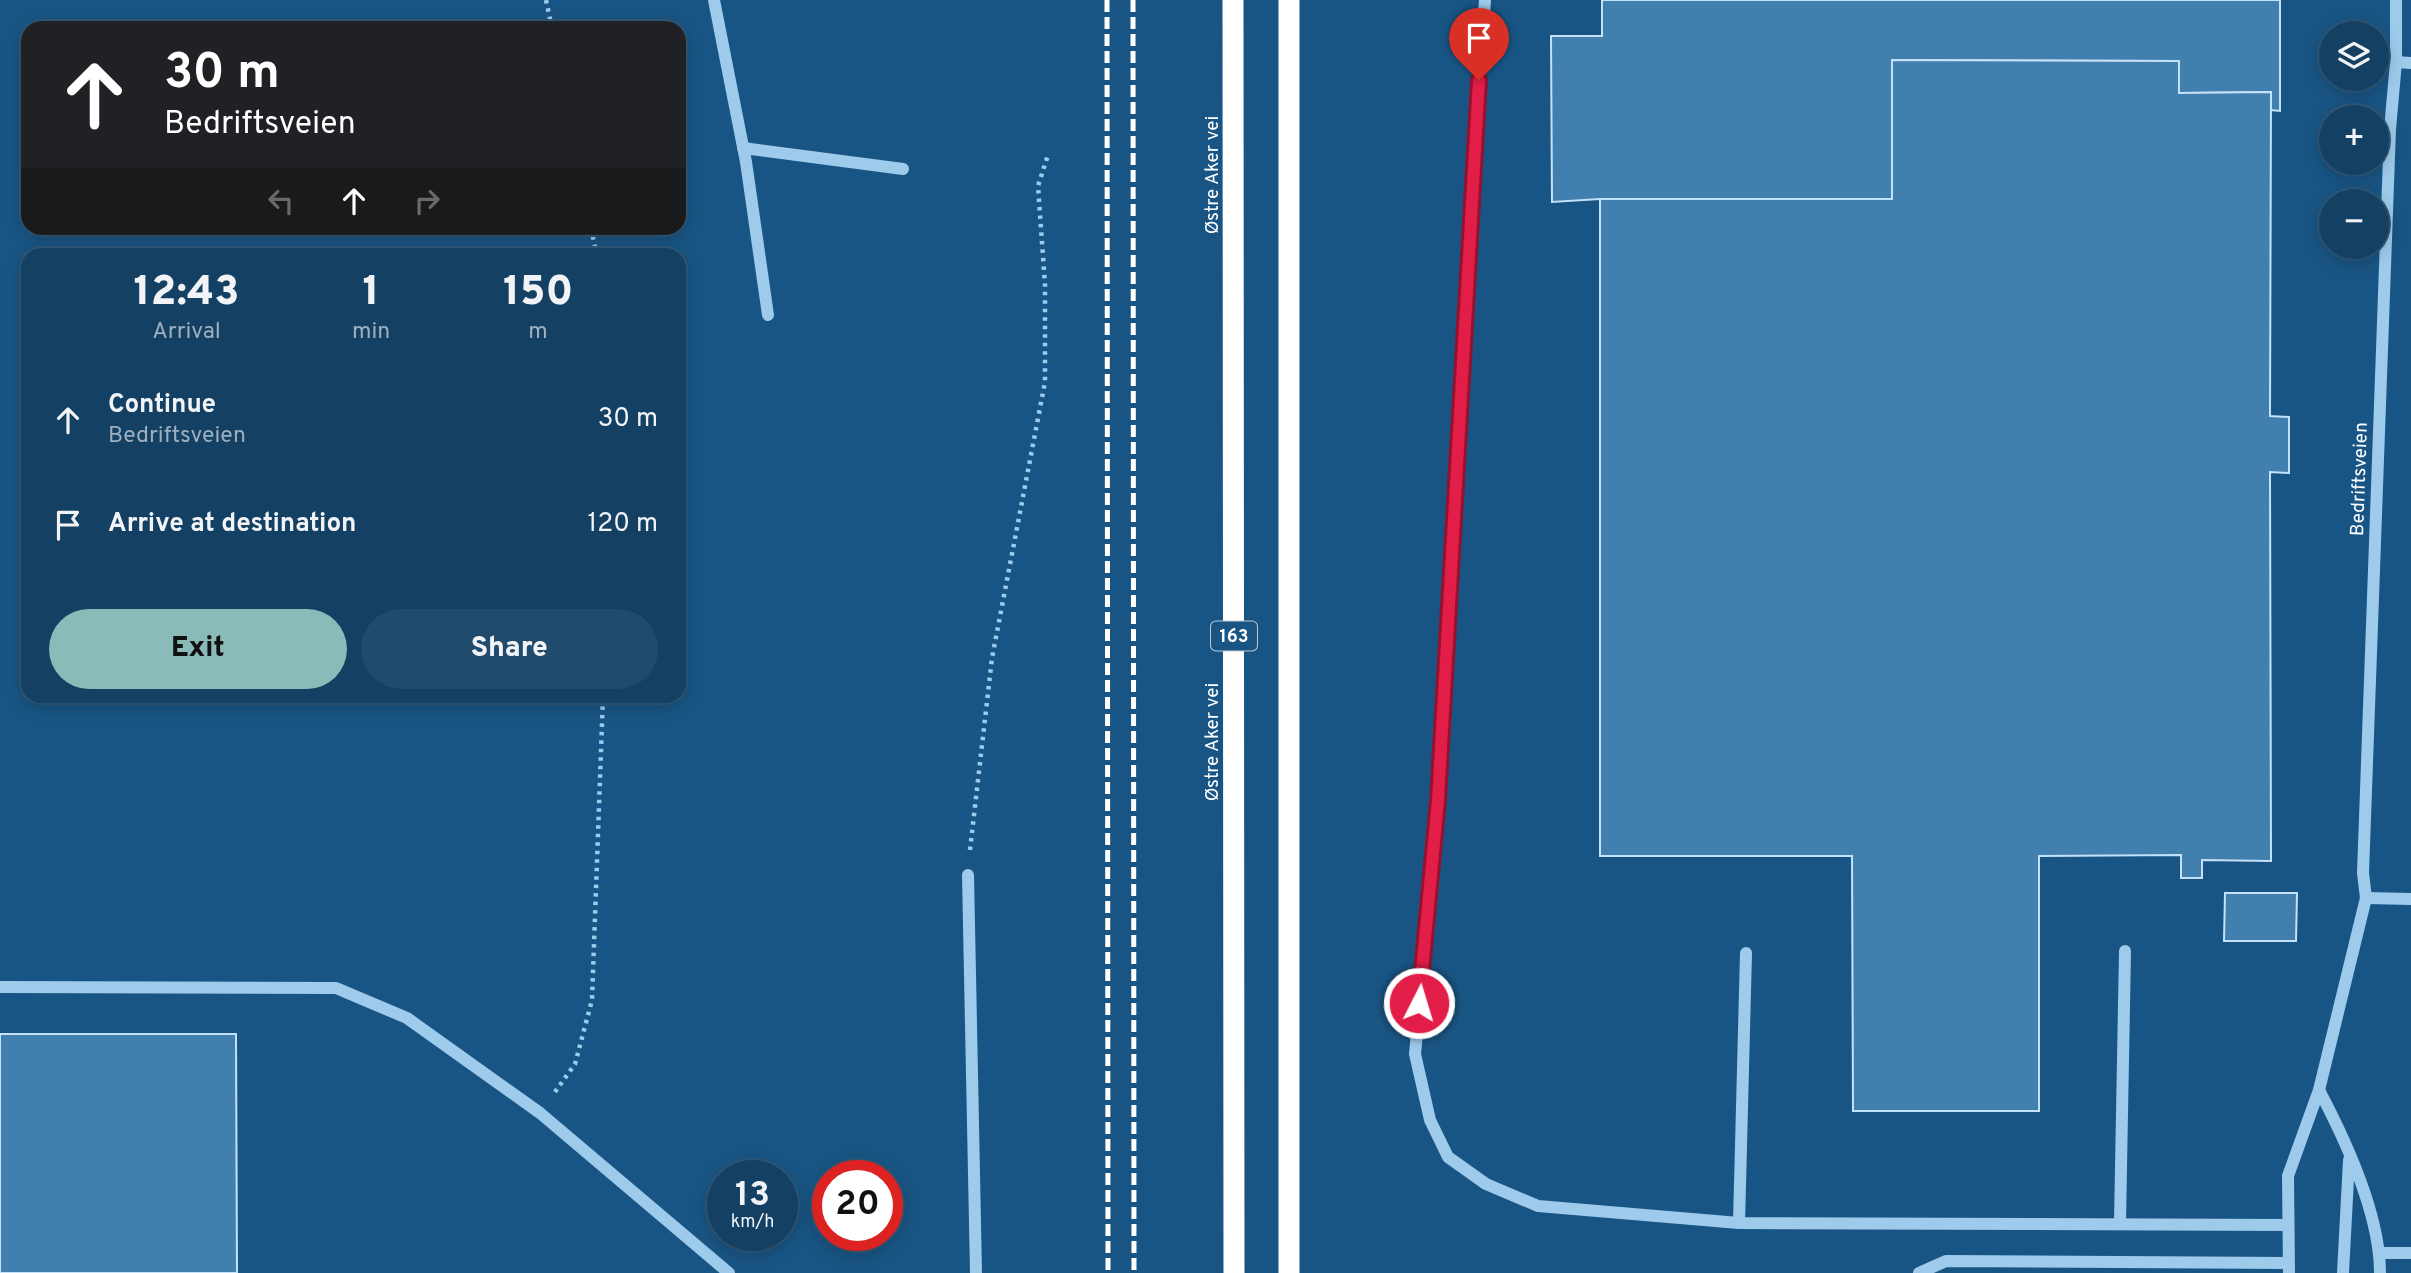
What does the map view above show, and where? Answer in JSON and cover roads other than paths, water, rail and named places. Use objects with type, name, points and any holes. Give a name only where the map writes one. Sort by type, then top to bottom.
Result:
[{"type":"highway","name":"Østre Aker vei","points":[[1233,0],[1234,1273]]},
{"type":"highway","points":[[1289,0],[1289,1273]]},
{"type":"lane","points":[[713,0],[743,148],[768,315]]},
{"type":"lane","points":[[1485,0],[1471,187],[1438,800],[1415,1054],[1430,1120],[1448,1157],[1486,1184],[1538,1206],[1739,1223],[2287,1225]]},
{"type":"lane","name":"Bedriftsveien","points":[[2288,1268],[2288,1176],[2319,1090],[2366,898],[2363,873],[2390,129],[2396,62],[2396,0]]},
{"type":"lane","points":[[2396,62],[2411,63]]},
{"type":"lane","points":[[743,148],[903,169]]},
{"type":"lane","points":[[968,875],[976,1273]]},
{"type":"lane","points":[[2366,898],[2411,899]]},
{"type":"lane","points":[[2120,1223],[2125,951]]},
{"type":"lane","points":[[1739,1223],[1746,953]]},
{"type":"lane","points":[[0,987],[336,988],[407,1018],[540,1113],[729,1273]]},
{"type":"lane","points":[[2319,1090],[2349,1149],[2380,1252],[2380,1273]]},
{"type":"lane","points":[[2343,1273],[2349,1149]]},
{"type":"lane","points":[[2380,1252],[2411,1253]]},
{"type":"lane","points":[[1919,1273],[1946,1261],[2288,1268]]},
{"type":"railway","points":[[1107,0],[1108,1273]]},
{"type":"railway","points":[[1133,0],[1134,1273]]}]
